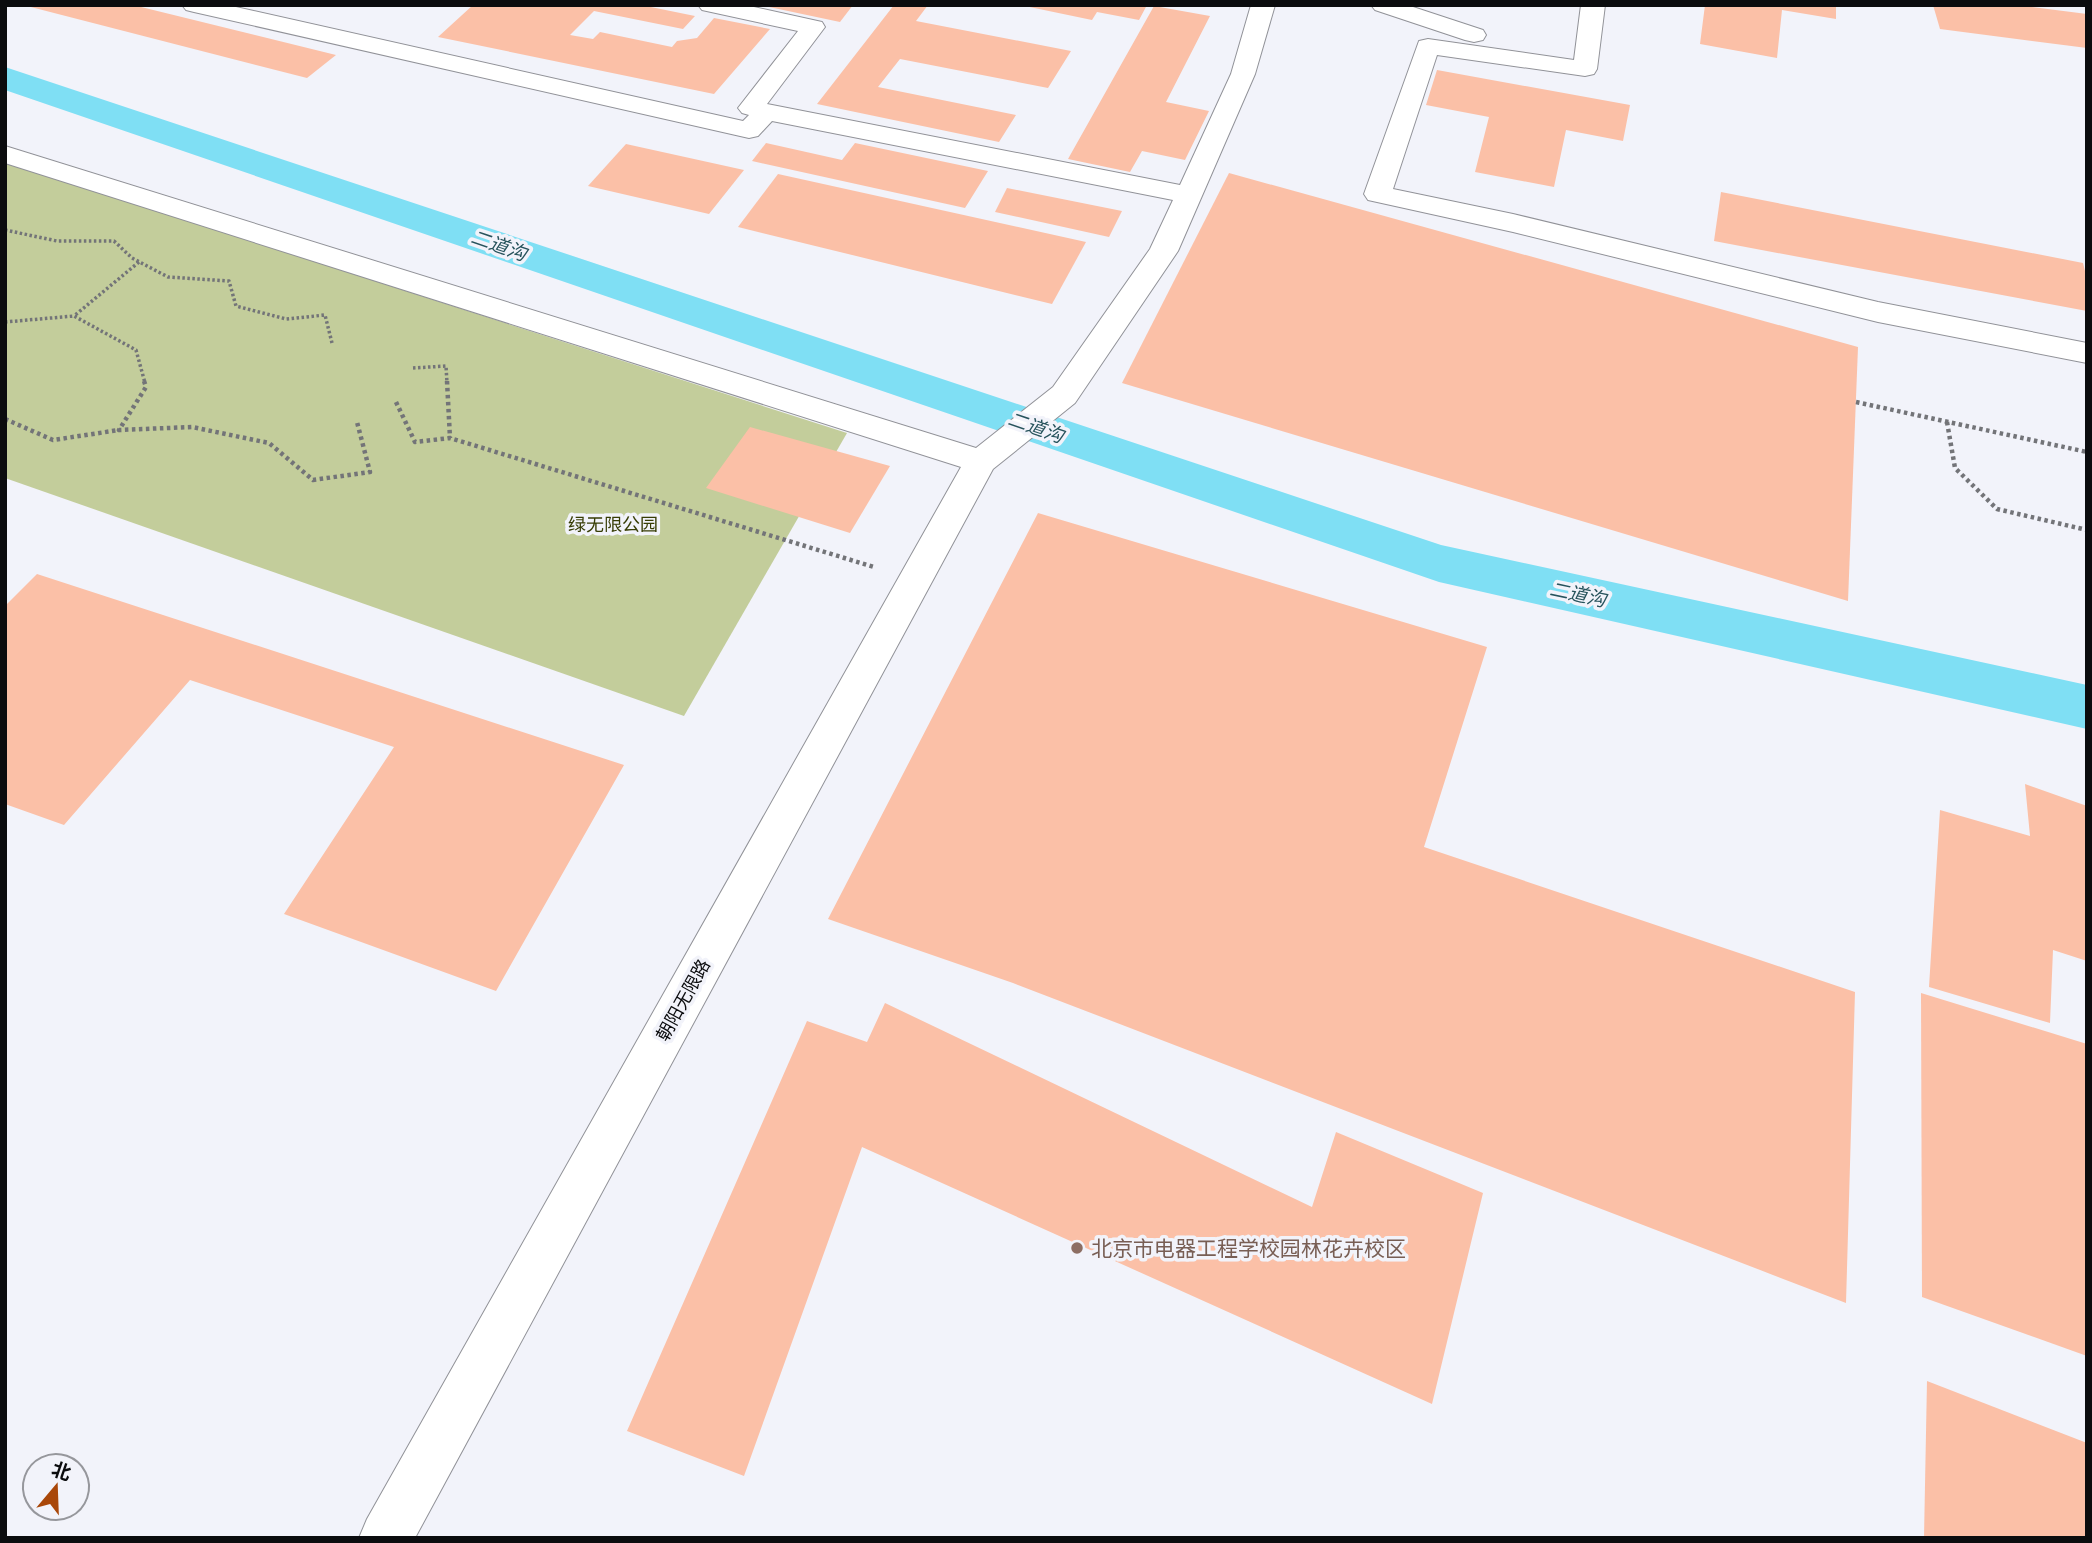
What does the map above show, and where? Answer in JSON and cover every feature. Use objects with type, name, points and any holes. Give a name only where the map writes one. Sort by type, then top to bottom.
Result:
[{"type":"street","points":[[194,5],[749,130],[766,112]]},
{"type":"street","points":[[710,5],[813,27],[751,108],[1189,195]]},
{"type":"street","points":[[5,154],[982,460],[1063,395],[1164,251],[1243,74],[1263,5]]},
{"type":"street","points":[[1383,5],[1585,69]]},
{"type":"street","points":[[1585,69],[1592,5]]},
{"type":"street","points":[[1585,69],[1428,46],[1378,194],[1513,223],[1878,312],[2087,353]]},
{"type":"street","name":"朝阳无限路","points":[[386,1538],[982,460]]},
{"type":"path","points":[[5,230],[57,241],[114,241],[139,262],[168,277],[229,281],[236,306],[286,319],[325,315],[332,344]]},
{"type":"path","points":[[74,316],[139,262]]},
{"type":"path","points":[[5,322],[74,316],[136,350],[146,387],[119,430]]},
{"type":"path","points":[[413,368],[446,366],[450,438]]},
{"type":"path","points":[[396,402],[415,442],[450,438],[915,580]]},
{"type":"path","points":[[1856,402],[2087,452]]},
{"type":"path","points":[[5,419],[53,440],[119,430],[192,427],[269,443],[313,480],[370,472],[358,422]]},
{"type":"path","points":[[1947,422],[1955,468],[1997,509],[2087,530]]},
{"type":"green space","name":"绿无限公园","points":[[5,162],[847,433],[684,716],[5,478]]},
{"type":"building","points":[[23,5],[133,5],[336,55],[307,78]]},
{"type":"building","points":[[473,5],[641,5],[695,16],[683,29],[594,11],[570,35],[593,39],[600,32],[672,47],[677,41],[697,38],[714,18],[770,29],[714,94],[438,37]]},
{"type":"building","points":[[760,5],[853,5],[840,22]]},
{"type":"building","points":[[894,5],[928,5],[916,21],[1071,51],[1048,88],[900,59],[878,87],[1016,115],[999,142],[817,104]]},
{"type":"building","points":[[1020,5],[1147,5],[1139,20],[1097,12],[1092,20]]},
{"type":"building","points":[[1705,5],[1836,5],[1836,19],[1782,10],[1777,58],[1700,44]]},
{"type":"building","points":[[1933,5],[2016,5],[2087,14],[2087,48],[1940,29]]},
{"type":"building","points":[[1154,6],[1210,16],[1166,102],[1209,111],[1185,160],[1142,151],[1130,172],[1068,159]]},
{"type":"building","points":[[1437,70],[1630,105],[1623,141],[1566,130],[1554,187],[1475,172],[1489,117],[1426,105]]},
{"type":"building","points":[[766,143],[842,160],[855,143],[988,171],[965,208],[752,161]]},
{"type":"building","points":[[626,144],[744,170],[709,214],[588,186]]},
{"type":"building","points":[[1229,173],[1858,347],[1848,601],[1122,383]]},
{"type":"building","points":[[778,174],[1086,242],[1052,304],[738,227]]},
{"type":"building","points":[[1007,188],[1122,211],[1109,237],[995,212]]},
{"type":"building","points":[[1721,192],[2083,263],[2087,279],[2087,311],[1714,241]]},
{"type":"building","points":[[750,427],[890,466],[850,533],[706,488]]},
{"type":"building","points":[[1038,513],[1487,647],[1424,847],[1855,992],[1846,1303],[1013,983],[828,919]]},
{"type":"building","points":[[37,574],[624,765],[496,991],[284,914],[394,747],[190,680],[64,825],[5,804],[5,606]]},
{"type":"building","points":[[2025,784],[2087,806],[2087,961],[2053,950],[2050,1023],[1929,987],[1940,810],[2030,836]]},
{"type":"building","points":[[1921,993],[2087,1044],[2087,1356],[1922,1297]]},
{"type":"building","points":[[885,1003],[1312,1207],[1336,1132],[1483,1193],[1432,1404],[862,1147],[744,1476],[627,1431],[807,1021],[867,1042]]},
{"type":"building","points":[[1927,1381],[2087,1443],[2087,1538],[1924,1538]]},
{"type":"waterway","name":"二道沟","points":[[5,78],[1439,563],[2087,707]]},
{"type":"place","name":"北京市电器工程学校园林花卉校区","points":[[1077,1248]]}]
